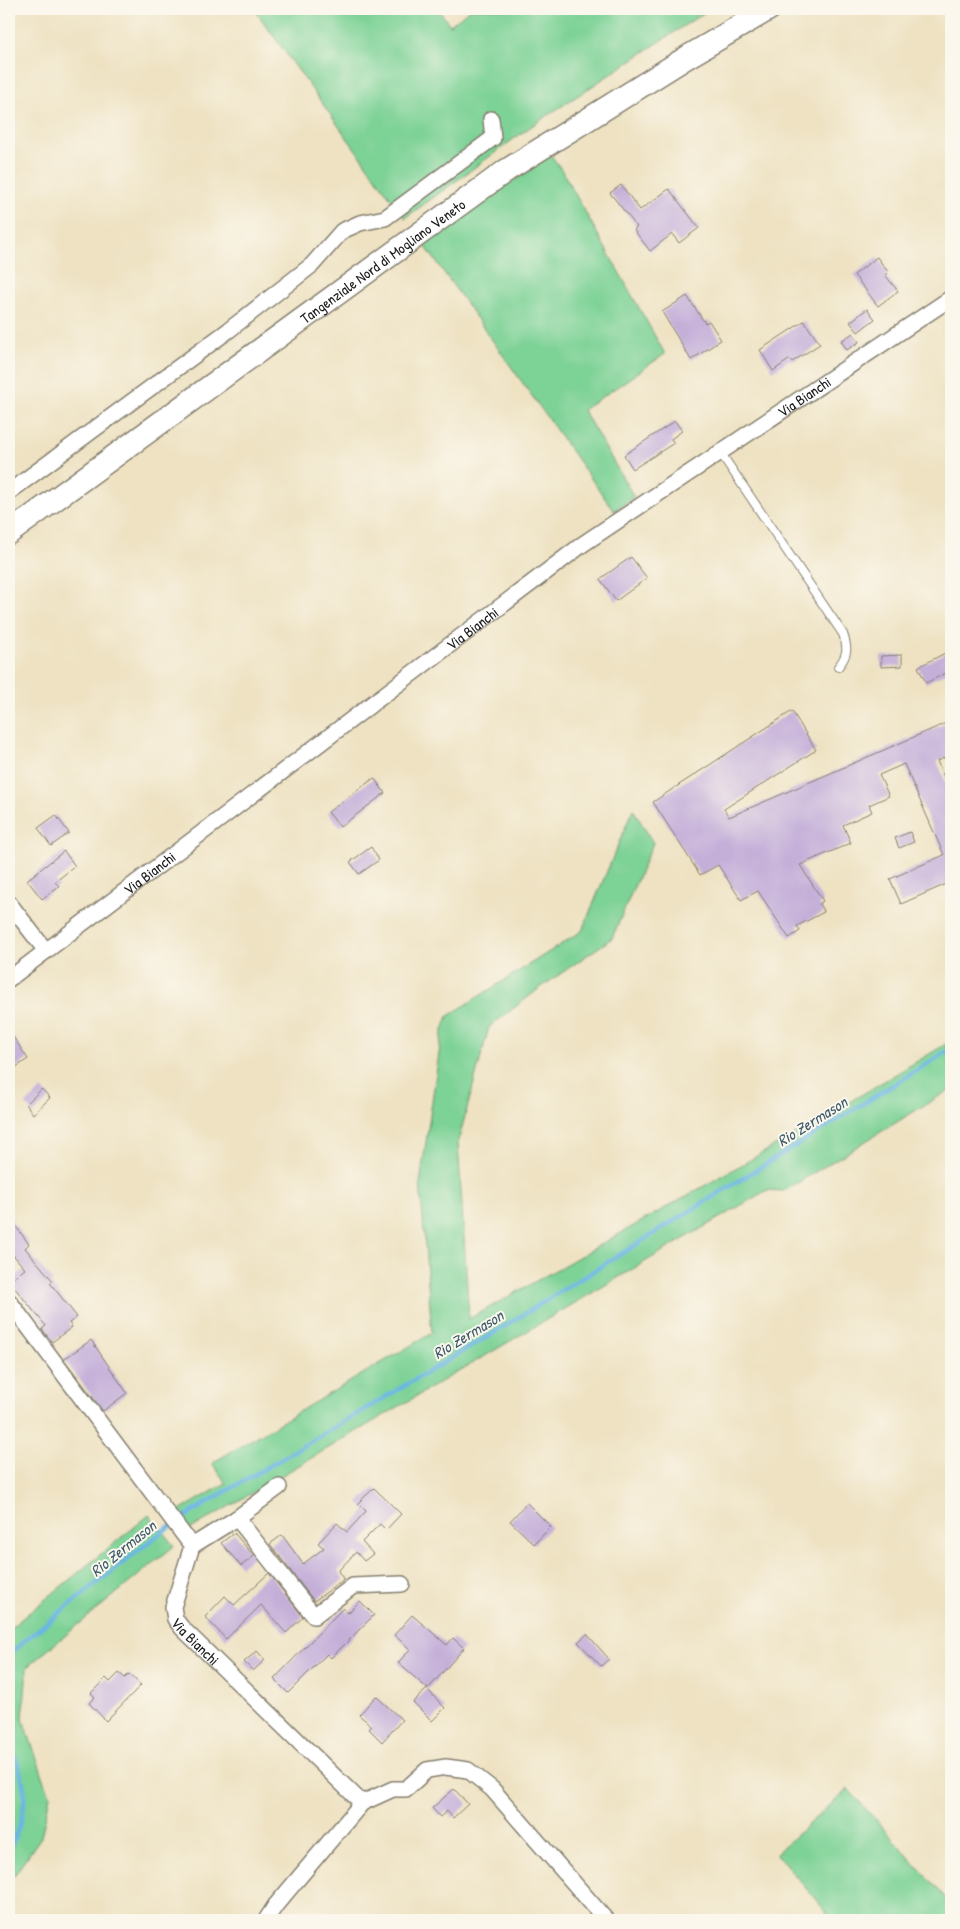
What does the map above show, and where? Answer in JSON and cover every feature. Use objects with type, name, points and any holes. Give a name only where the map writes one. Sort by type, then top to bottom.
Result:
[{"type":"main road","name":"Tangenziale Nord di Mogliano Veneto","points":[[9,532],[508,170],[689,56],[769,9]]},
{"type":"street","points":[[9,492],[229,330],[312,265],[342,231],[360,223],[385,218],[493,138],[491,119]]},
{"type":"street","name":"Via Bianchi","points":[[9,979],[583,544],[951,298]]},
{"type":"street","points":[[9,903],[46,951]]},
{"type":"street","points":[[9,1301],[189,1541],[237,1518],[280,1487]]},
{"type":"street","points":[[237,1518],[314,1616],[353,1586],[402,1584]]},
{"type":"street","name":"Via Bianchi","points":[[189,1541],[173,1607],[175,1619],[182,1628],[362,1803]]},
{"type":"street","points":[[266,1920],[275,1906],[362,1803],[394,1789],[406,1790],[427,1770],[446,1767],[468,1770],[492,1789],[606,1920]]},
{"type":"lane","points":[[720,452],[843,634],[847,647],[846,658],[838,667]]},
{"type":"green space","points":[[254,9],[438,9],[450,25],[470,9],[708,10],[533,125],[405,218]]},
{"type":"green space","points":[[551,155],[561,169],[665,354],[583,410],[634,497],[614,511],[423,243]]},
{"type":"green space","points":[[633,809],[653,843],[612,938],[540,988],[489,1027],[458,1142],[469,1319],[796,1134],[951,1041],[951,1089],[784,1191],[767,1190],[189,1530],[176,1513],[226,1483],[212,1463],[432,1333],[420,1183],[442,1033],[448,1016],[582,931]]},
{"type":"green space","points":[[149,1515],[174,1546],[27,1667],[23,1719],[50,1796],[41,1837],[9,1883],[9,1629]]},
{"type":"green space","points":[[848,1789],[951,1904],[951,1920],[833,1920],[776,1853]]},
{"type":"building","points":[[621,185],[640,210],[669,189],[699,228],[679,243],[672,234],[650,251],[634,230],[637,227],[610,193]]},
{"type":"building","points":[[877,257],[888,272],[885,275],[898,291],[878,306],[854,275]]},
{"type":"building","points":[[687,296],[705,323],[709,321],[721,340],[691,360],[662,312]]},
{"type":"building","points":[[867,309],[875,319],[858,332],[850,322]]},
{"type":"building","points":[[804,321],[820,344],[792,362],[790,359],[773,371],[760,350]]},
{"type":"building","points":[[853,333],[859,342],[847,350],[841,341]]},
{"type":"building","points":[[675,421],[682,431],[671,439],[674,443],[633,469],[624,455]]},
{"type":"building","points":[[631,557],[647,578],[616,601],[600,579]]},
{"type":"building","points":[[951,650],[951,670],[926,683],[918,667]]},
{"type":"building","points":[[902,655],[902,666],[881,667],[881,656]]},
{"type":"building","points":[[792,711],[816,750],[724,809],[729,817],[951,721],[951,755],[937,761],[951,794],[951,882],[901,904],[890,879],[944,855],[904,764],[879,775],[889,796],[869,805],[872,812],[843,825],[851,843],[800,865],[823,901],[819,904],[824,912],[797,926],[800,931],[789,938],[758,891],[741,900],[718,865],[700,875],[653,802]]},
{"type":"building","points":[[374,778],[385,793],[340,827],[328,812]]},
{"type":"building","points":[[56,815],[69,833],[51,846],[38,828]]},
{"type":"building","points":[[910,832],[914,842],[899,848],[895,838]]},
{"type":"building","points":[[371,847],[379,860],[359,874],[350,862]]},
{"type":"building","points":[[64,851],[75,866],[55,882],[59,886],[42,899],[27,880]]},
{"type":"building","points":[[9,1031],[28,1059],[9,1072]]},
{"type":"building","points":[[42,1089],[50,1098],[33,1114],[26,1104]]},
{"type":"building","points":[[9,1217],[29,1244],[25,1248],[53,1281],[50,1283],[77,1317],[69,1323],[72,1327],[52,1342],[42,1329],[46,1326],[9,1281],[25,1269],[9,1250],[13,1244],[9,1238]]},
{"type":"building","points":[[91,1340],[127,1393],[103,1411],[64,1359]]},
{"type":"building","points":[[374,1488],[401,1514],[386,1530],[380,1524],[362,1542],[373,1554],[364,1561],[356,1552],[338,1571],[344,1580],[314,1601],[270,1544],[282,1535],[303,1564],[324,1548],[318,1543],[337,1523],[347,1532],[366,1511],[358,1503]]},
{"type":"building","points":[[527,1503],[551,1527],[534,1544],[510,1521]]},
{"type":"building","points":[[234,1533],[254,1556],[241,1566],[221,1543]]},
{"type":"building","points":[[269,1573],[303,1617],[286,1633],[261,1605],[226,1639],[205,1617],[225,1596],[234,1605]]},
{"type":"building","points":[[360,1601],[374,1615],[331,1658],[327,1654],[288,1693],[274,1679],[343,1608],[348,1613]]},
{"type":"building","points":[[412,1615],[447,1645],[453,1638],[464,1648],[428,1689],[398,1663],[410,1649],[394,1635]]},
{"type":"building","points":[[587,1634],[609,1659],[601,1666],[578,1642]]},
{"type":"building","points":[[257,1651],[265,1660],[253,1671],[244,1662]]},
{"type":"building","points":[[119,1673],[125,1678],[129,1674],[141,1685],[106,1721],[89,1703],[95,1697],[91,1693],[106,1678],[110,1682]]},
{"type":"building","points":[[427,1689],[445,1708],[432,1721],[413,1702]]},
{"type":"building","points":[[376,1696],[402,1720],[382,1742],[369,1729],[372,1726],[359,1715]]},
{"type":"building","points":[[454,1789],[468,1804],[453,1818],[447,1811],[440,1817],[432,1808]]},
{"type":"waterway","name":"Rio Zermason","points":[[9,1656],[24,1641],[163,1531],[208,1502],[492,1334],[951,1049]]},
{"type":"waterway","name":"Rio Zermason","points":[[9,1741],[20,1771],[24,1796],[21,1820],[9,1850]]}]
